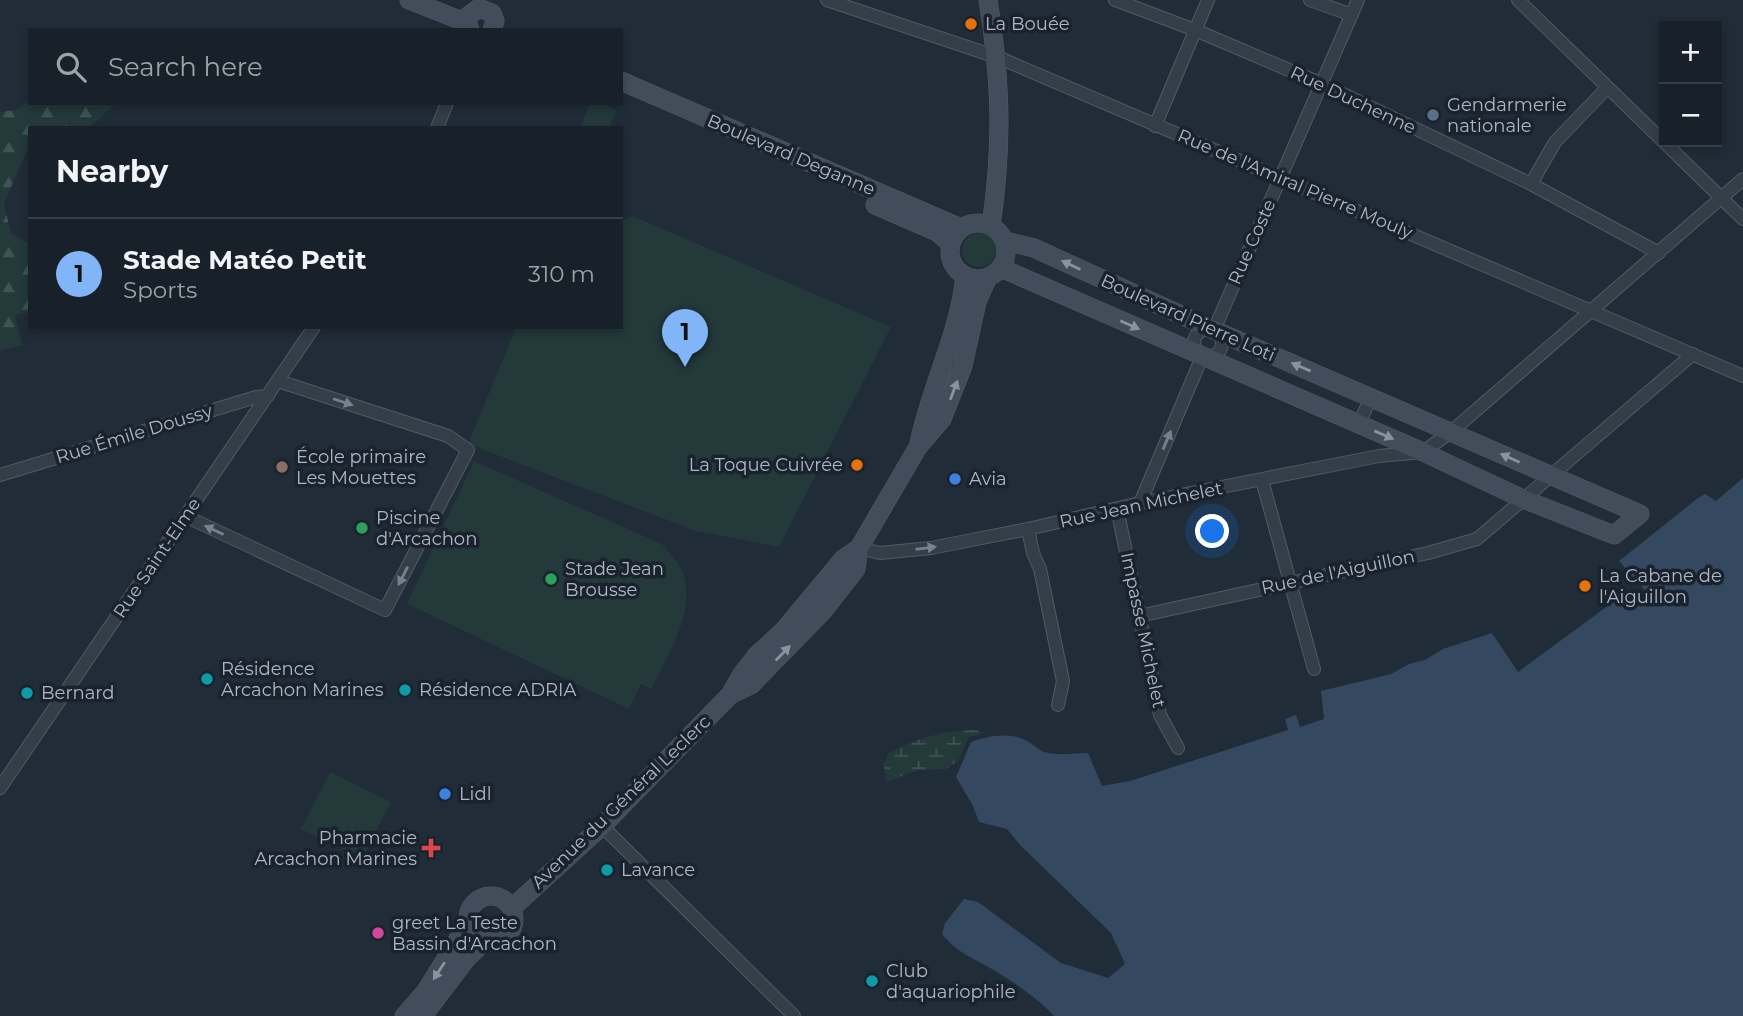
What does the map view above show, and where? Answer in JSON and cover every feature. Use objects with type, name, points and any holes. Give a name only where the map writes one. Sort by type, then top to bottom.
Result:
[{"type":"street","points":[[409,0],[486,19]]},
{"type":"street","points":[[433,0],[486,19]]},
{"type":"street","name":"Rue de l'Amiral Pierre Mouly","points":[[827,0],[997,57],[1743,376]]},
{"type":"street","points":[[988,0],[997,57],[1000,130],[999,169],[991,226]]},
{"type":"street","name":"Rue Duchenne","points":[[1115,0],[1195,30],[1322,84],[1531,184],[1659,253]]},
{"type":"street","points":[[1156,126],[1208,0]]},
{"type":"street","points":[[1310,0],[1352,15]]},
{"type":"street","name":"Rue Coste","points":[[1214,330],[1358,0]]},
{"type":"street","points":[[1518,0],[1743,219]]},
{"type":"street","name":"Boulevard Deganne","points":[[623,82],[961,228]]},
{"type":"street","points":[[1531,184],[1555,142],[1607,88]]},
{"type":"street","name":"Boulevard Deganne","points":[[623,95],[937,232],[951,244]]},
{"type":"street","points":[[438,126],[446,105]]},
{"type":"street","points":[[1423,452],[1452,432],[1743,179]]},
{"type":"street","points":[[918,447],[942,419],[963,366],[977,302],[1007,250],[1001,234],[991,226],[976,223],[961,228],[951,244],[952,260],[959,272],[981,279],[994,272]]},
{"type":"street","name":"Boulevard Pierre Loti","points":[[994,272],[1202,357],[1423,452],[1523,499],[1614,536],[1640,514],[1214,330],[1034,248],[1005,241]]},
{"type":"street","points":[[918,447],[925,412],[945,361],[963,299],[965,276]]},
{"type":"street","name":"Rue Saint-Elme","points":[[0,788],[313,329]]},
{"type":"street","points":[[1204,330],[1214,330],[1222,340],[1221,349],[1215,356],[1202,357],[1195,350],[1194,340],[1204,330]]},
{"type":"street","points":[[1523,499],[1693,354]]},
{"type":"street","points":[[1140,503],[1202,357]]},
{"type":"street","points":[[185,516],[385,610],[468,450],[448,436],[278,381]]},
{"type":"street","name":"Rue Émile Doussy","points":[[0,475],[256,397],[268,396]]},
{"type":"street","points":[[1359,424],[1371,397]]},
{"type":"street","name":"Avenue du Général Leclerc","points":[[512,908],[602,826],[730,695],[756,656],[783,631],[843,559],[859,548],[918,447]]},
{"type":"street","name":"Rue Jean Michelet","points":[[859,548],[880,553],[931,548],[1378,456],[1423,452]]},
{"type":"street","points":[[1262,481],[1314,669]]},
{"type":"street","name":"Rue de l'Aiguillon","points":[[1139,616],[1428,553],[1477,539],[1523,499]]},
{"type":"street","name":"Impasse Michelet","points":[[1117,508],[1160,715],[1178,748]]},
{"type":"street","points":[[1028,529],[1033,553],[1041,569],[1063,681],[1058,705]]},
{"type":"street","points":[[602,826],[794,1016]]},
{"type":"street","points":[[404,1016],[426,991],[468,923],[471,908],[482,898],[502,899],[512,908],[514,916],[512,931],[500,941],[485,942],[474,935],[468,923]]},
{"type":"street","points":[[423,1016],[467,958],[485,942]]},
{"type":"green space","points":[[28,101],[28,105],[114,105],[89,126],[28,126],[28,148],[4,204],[11,233],[28,243],[28,312],[15,315],[22,345],[0,351],[0,112],[16,110]]},
{"type":"green space","points":[[589,105],[606,105],[617,110],[610,126],[581,126]]},
{"type":"green space","points":[[633,216],[891,327],[779,547],[696,531],[468,444],[515,329],[623,329],[623,220]]},
{"type":"green space","points":[[979,233],[991,238],[996,250],[991,262],[979,267],[967,262],[962,250],[967,238]]},
{"type":"green space","name":"Stade Jean Brousse","points":[[474,461],[662,544],[682,570],[686,600],[679,632],[651,689],[641,684],[629,709],[407,604]]},
{"type":"green space","points":[[977,730],[985,733],[969,737],[958,761],[946,769],[919,770],[886,782],[884,765],[888,753],[931,736],[953,731]]},
{"type":"green space","points":[[330,772],[391,802],[362,859],[301,829]]},
{"type":"water","points":[[1743,478],[1743,1016],[1054,1016],[1027,992],[961,951],[942,934],[945,923],[964,899],[978,902],[1061,963],[1108,978],[1125,964],[1111,933],[1020,845],[1007,829],[979,822],[956,777],[971,742],[1012,736],[1049,753],[1088,753],[1102,786],[1130,781],[1288,730],[1285,719],[1296,715],[1300,727],[1324,719],[1321,691],[1391,674],[1409,664],[1425,660],[1443,649],[1492,633],[1518,672],[1628,591],[1634,597],[1644,589],[1619,561],[1698,498],[1705,494],[1716,501]]},
{"type":"place","name":"La Bouée","points":[[971,24]]},
{"type":"place","name":"Gendarmerie nationale","points":[[1433,115]]},
{"type":"place","name":"Stade Matéo Petit","points":[[685,367]]},
{"type":"place","name":"La Toque Cuivrée","points":[[857,465]]},
{"type":"place","name":"École primaire Les Mouettes","points":[[282,467]]},
{"type":"place","name":"Avia","points":[[955,479]]},
{"type":"place","name":"Piscine d'Arcachon","points":[[362,528]]},
{"type":"place","name":"Stade Jean Brousse","points":[[551,579]]},
{"type":"place","name":"La Cabane de l'Aiguillon","points":[[1585,586]]},
{"type":"place","name":"Résidence Arcachon Marines","points":[[207,679]]},
{"type":"place","name":"Résidence ADRIA","points":[[405,690]]},
{"type":"place","name":"Bernard","points":[[27,693]]},
{"type":"place","name":"Lidl","points":[[445,794]]},
{"type":"place","name":"Pharmacie Arcachon Marines","points":[[431,848]]},
{"type":"place","name":"Lavance","points":[[607,870]]},
{"type":"place","name":"greet La Teste Bassin d'Arcachon","points":[[378,933]]},
{"type":"place","name":"Club d'aquariophile","points":[[872,981]]}]
